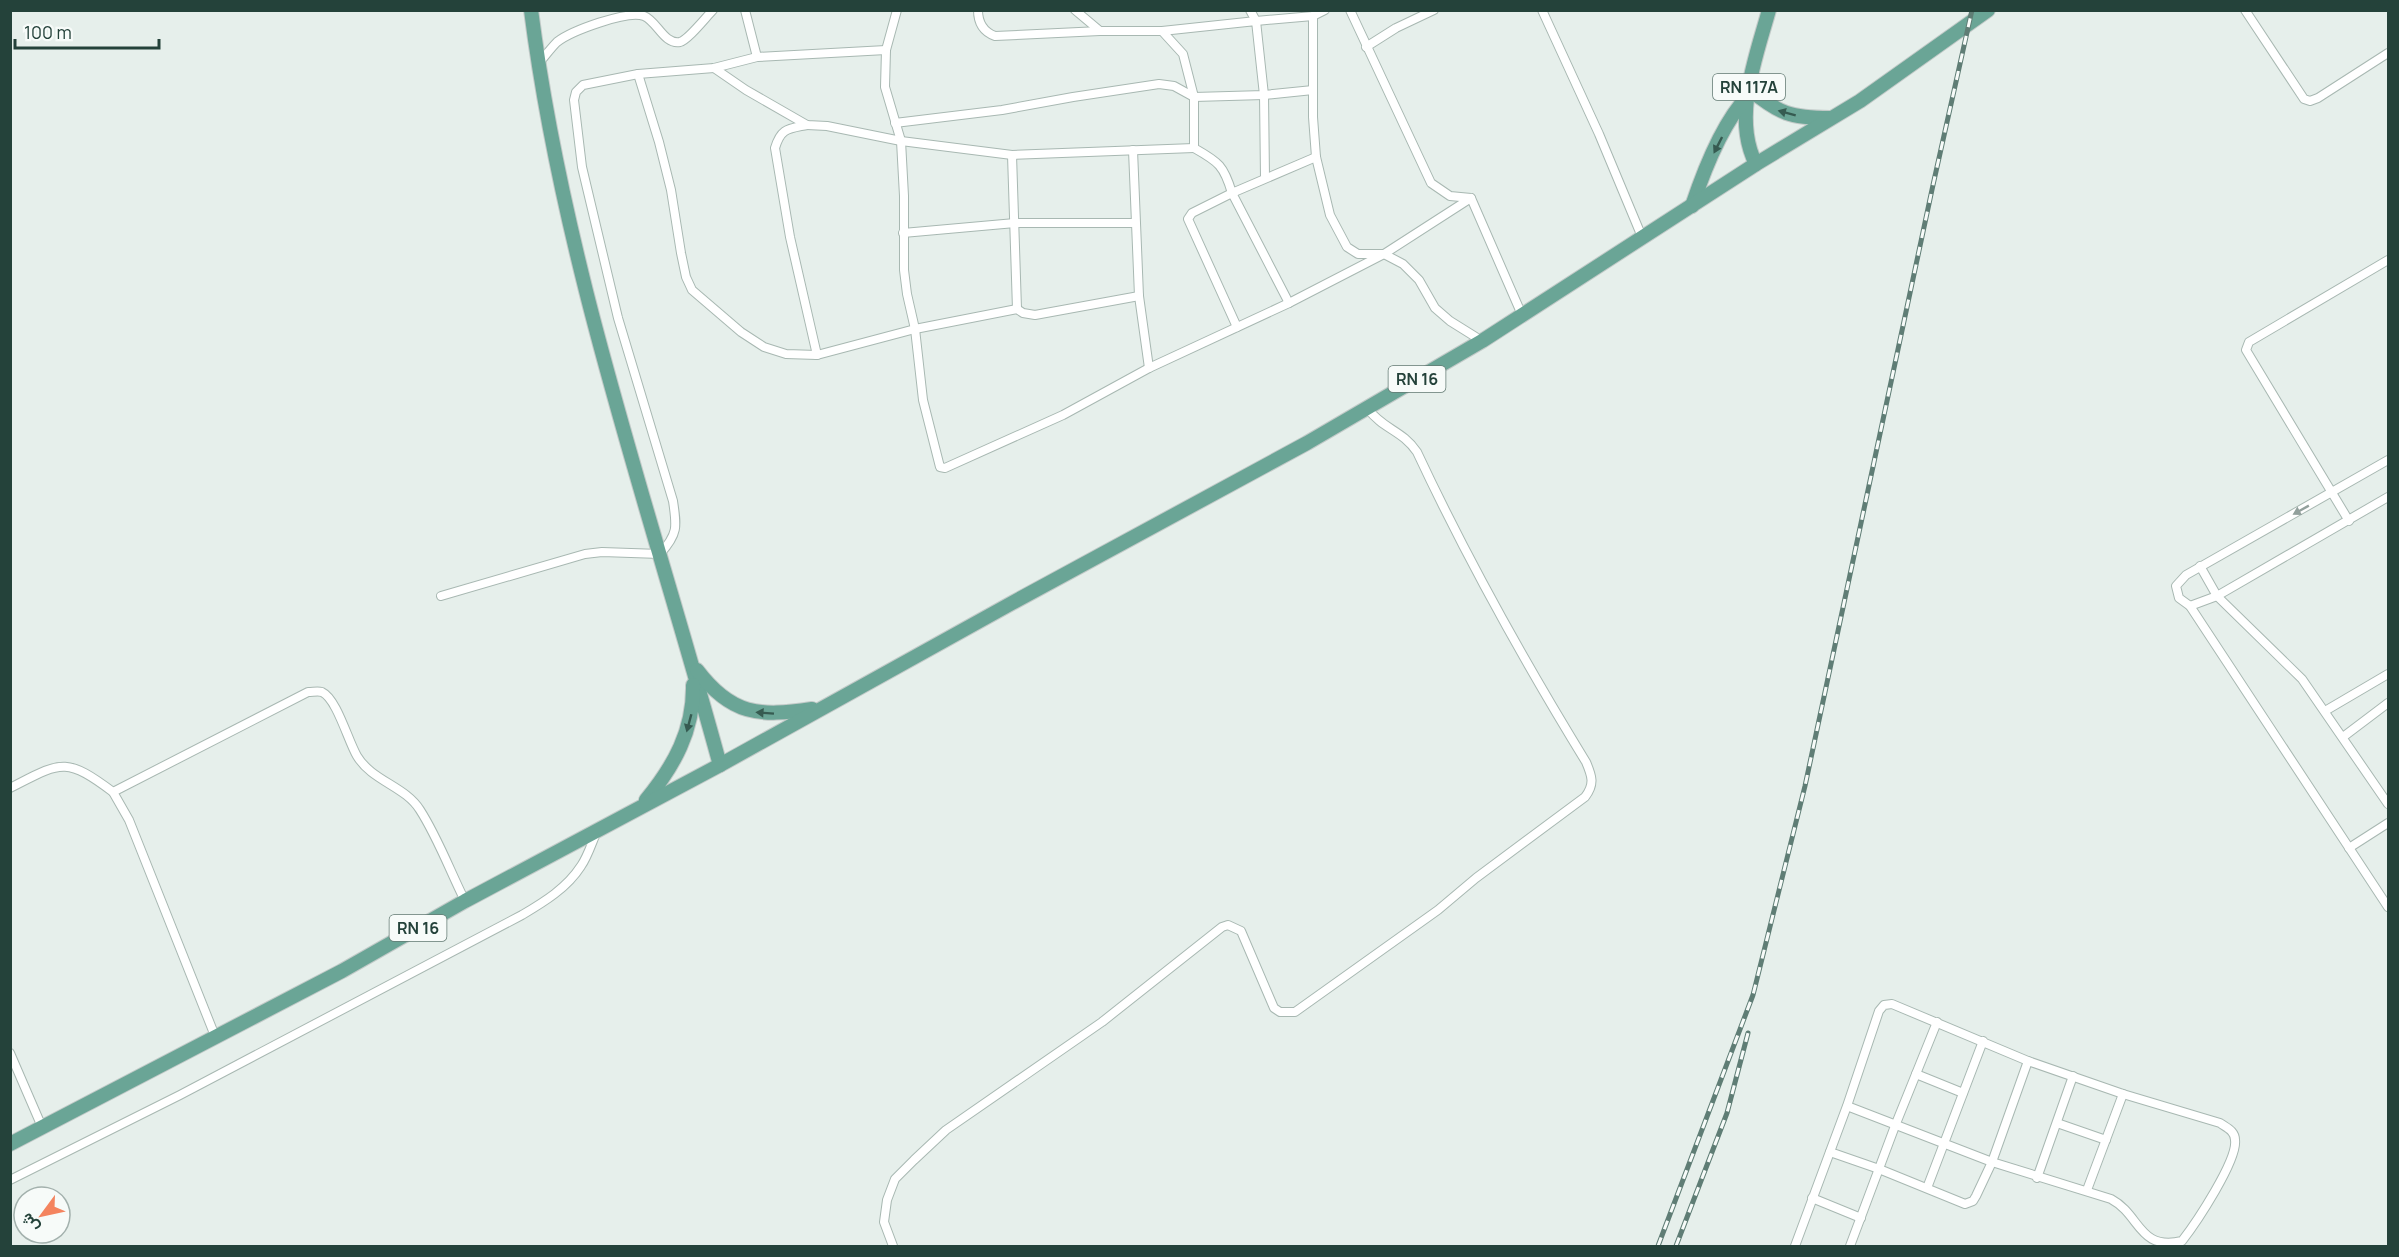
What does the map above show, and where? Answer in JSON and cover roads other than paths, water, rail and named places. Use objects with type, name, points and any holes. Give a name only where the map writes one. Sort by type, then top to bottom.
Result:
[{"type":"main road","points":[[531,10],[538,64],[569,222],[635,472],[720,765]]},
{"type":"main road","name":"RN 117A","points":[[1756,164],[1747,143],[1748,92],[1769,10]]},
{"type":"main road","name":"RN 16","points":[[10,1144],[342,971],[465,901],[720,765],[1307,443],[1482,341],[1756,164],[1832,118],[1988,10]]},
{"type":"main road","points":[[1692,206],[1700,183],[1731,116],[1748,92],[1773,109],[1785,114],[1808,118],[1832,118]]},
{"type":"main road","points":[[692,664],[717,694],[746,711],[784,714],[823,708]]},
{"type":"main road","points":[[640,806],[663,779],[681,746],[693,703],[692,664]]},
{"type":"street","points":[[538,64],[565,37],[602,22],[642,15],[652,21],[670,40],[677,43],[684,40],[713,10]]},
{"type":"street","points":[[745,10],[757,57]]},
{"type":"street","points":[[897,10],[886,50],[885,87],[901,141],[905,278],[915,328],[923,400],[940,467],[945,468],[1063,415],[1149,368],[1289,303],[1384,254],[1471,198]]},
{"type":"street","points":[[978,10],[982,27],[995,36],[1100,31],[1162,31],[1313,16],[1325,10]]},
{"type":"street","points":[[1075,10],[1100,31]]},
{"type":"street","points":[[1250,10],[1256,21],[1264,95],[1265,178]]},
{"type":"street","points":[[1350,10],[1431,183],[1450,196],[1471,198]]},
{"type":"street","points":[[1366,47],[1396,28],[1434,10]]},
{"type":"street","points":[[1542,10],[1599,134],[1642,237]]},
{"type":"street","points":[[2246,10],[2304,99],[2310,101],[2388,54]]},
{"type":"street","points":[[1313,16],[1316,157],[1330,215],[1347,247],[1358,254],[1384,254],[1403,264],[1419,280],[1435,308],[1450,321],[1482,341]]},
{"type":"street","points":[[1162,31],[1183,54],[1194,97],[1194,148]]},
{"type":"street","points":[[441,596],[585,554],[602,552],[660,554],[673,539],[676,523],[673,501],[618,318],[582,166],[574,100],[576,92],[583,85],[638,74],[714,68],[757,57],[886,50]]},
{"type":"street","points":[[714,68],[746,90],[807,125]]},
{"type":"street","points":[[638,74],[659,142],[682,261],[692,290],[741,332],[764,347],[786,354],[817,356],[915,328],[1017,309],[1023,313],[1035,315],[1139,296]]},
{"type":"street","points":[[895,123],[1002,110],[1159,84],[1174,86],[1194,97],[1264,95],[1313,90]]},
{"type":"street","points":[[817,356],[790,237],[775,147],[778,136],[786,129],[807,125],[827,126],[901,141],[1012,155],[1194,148],[1220,163],[1226,173],[1232,193],[1289,303]]},
{"type":"street","points":[[1133,150],[1139,296],[1149,368]]},
{"type":"street","points":[[1012,155],[1017,309]]},
{"type":"street","points":[[1237,327],[1188,219],[1192,213],[1232,193],[1316,157]]},
{"type":"street","points":[[1471,198],[1522,315]]},
{"type":"street","points":[[903,233],[1015,223],[1135,223]]},
{"type":"street","points":[[2349,521],[2246,350],[2246,346],[2249,342],[2388,263]]},
{"type":"street","points":[[893,1246],[884,1222],[887,1200],[895,1179],[914,1160],[946,1130],[1102,1022],[1222,927],[1228,925],[1240,931],[1274,1008],[1280,1012],[1295,1012],[1438,910],[1469,884],[1586,797],[1592,788],[1592,775],[1586,762],[1520,653],[1451,526],[1417,452],[1402,435],[1377,421],[1367,408]]},
{"type":"street","points":[[2388,460],[2200,566],[2186,575],[2176,586],[2180,598],[2190,606],[2388,907]]},
{"type":"street","points":[[2190,606],[2217,596],[2388,497]]},
{"type":"street","points":[[2200,566],[2217,596],[2302,679],[2388,804]]},
{"type":"street","points":[[2325,711],[2388,674]]},
{"type":"street","points":[[113,792],[308,692],[320,691],[333,704],[357,756],[366,769],[406,794],[419,808],[465,901]]},
{"type":"street","points":[[2343,737],[2388,703]]},
{"type":"street","points":[[10,788],[59,765],[69,766],[92,776],[113,792],[129,820],[215,1036]]},
{"type":"street","points":[[2349,848],[2388,823]]},
{"type":"street","points":[[10,1180],[180,1095],[522,915],[550,898],[567,883],[581,866],[597,830]]},
{"type":"street","points":[[1795,1246],[1847,1106],[1879,1011],[1884,1005],[1892,1004],[2028,1060],[2123,1094],[2220,1123],[2231,1130],[2236,1137],[2235,1151],[2229,1165],[2182,1241],[2174,1242],[2152,1239],[2140,1231],[2122,1205],[2087,1190],[2037,1178],[1847,1106]]},
{"type":"street","points":[[1850,1246],[1895,1125],[1937,1022]]},
{"type":"street","points":[[1926,1188],[1983,1041]]},
{"type":"street","points":[[10,1053],[42,1127]]},
{"type":"street","points":[[1830,1152],[1965,1204],[1969,1203],[1976,1196],[1992,1162],[2028,1060]]},
{"type":"street","points":[[1916,1074],[1963,1093]]},
{"type":"street","points":[[2037,1178],[2073,1076]]},
{"type":"street","points":[[2087,1190],[2123,1094]]},
{"type":"street","points":[[2056,1123],[2106,1140]]},
{"type":"street","points":[[1812,1198],[1861,1218]]},
{"type":"railway","points":[[1658,1246],[1753,995],[1805,786],[1972,10]]},
{"type":"railway","points":[[1676,1246],[1727,1113],[1748,1033]]}]
